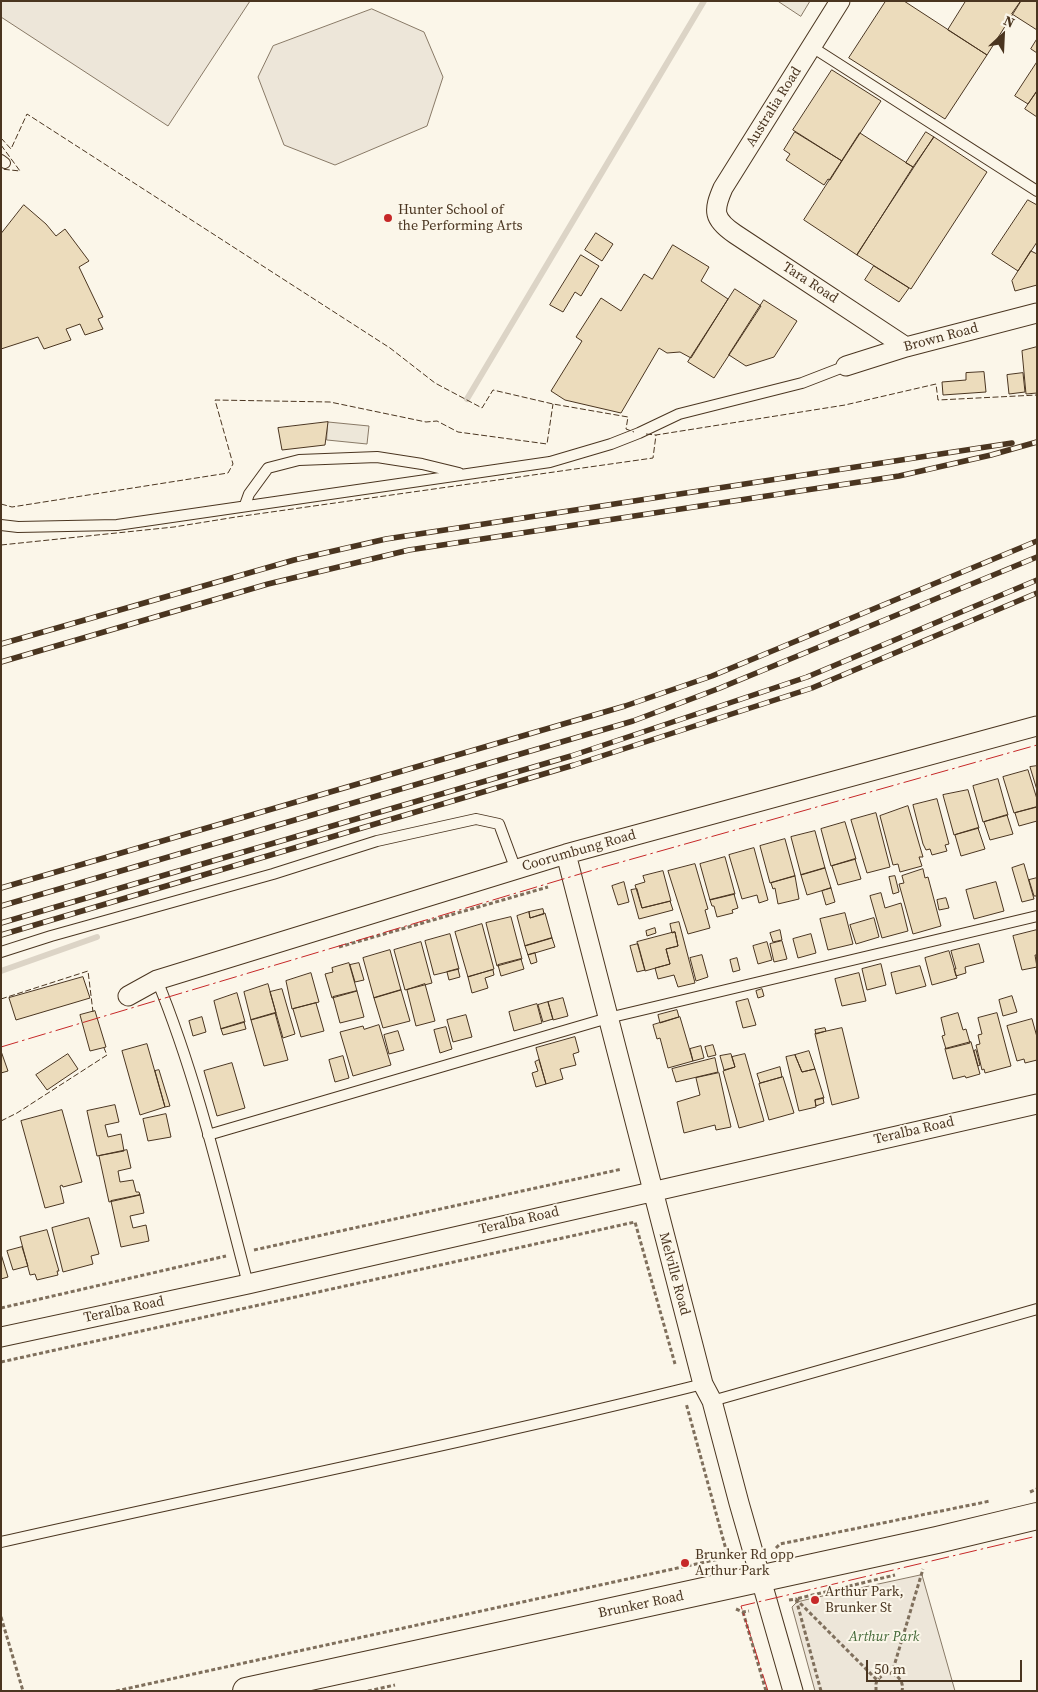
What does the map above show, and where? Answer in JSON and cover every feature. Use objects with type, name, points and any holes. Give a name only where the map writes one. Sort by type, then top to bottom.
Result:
[{"type":"main road","name":"Brunker Road","points":[[246,1691],[274,1688],[1037,1516]]},
{"type":"street","name":"Australia Road","points":[[717,216],[716,204],[723,188],[840,1]]},
{"type":"street","name":"Tara Road","points":[[717,216],[723,226],[906,346]]},
{"type":"street","name":"Brown Road","points":[[846,366],[906,346],[1037,313]]},
{"type":"street","name":"Coorumbung Road","points":[[128,996],[156,980],[566,854],[1037,726]]},
{"type":"street","name":"Melville Road","points":[[566,854],[703,1384],[712,1401],[738,1502],[793,1691]]},
{"type":"street","name":"Teralba Road","points":[[1,1337],[248,1284],[653,1190],[1037,1104]]},
{"type":"lane","points":[[812,46],[1037,191]]},
{"type":"lane","points":[[1,525],[18,527],[117,525],[550,462],[611,444],[679,414],[802,383],[846,366]]},
{"type":"lane","points":[[245,505],[249,494],[268,468],[299,460],[377,457],[422,464],[464,474]]},
{"type":"lane","points":[[1,952],[51,936],[273,874],[377,841],[476,818],[499,824],[516,870]]},
{"type":"lane","points":[[208,1135],[608,1018],[1037,916]]},
{"type":"lane","points":[[156,980],[174,1025],[208,1135],[248,1284]]},
{"type":"lane","points":[[712,1401],[1037,1309]]},
{"type":"lane","points":[[1,1542],[472,1439],[703,1384]]},
{"type":"path","points":[[339,947],[548,887]]},
{"type":"path","points":[[1,1308],[622,1169]]},
{"type":"path","points":[[1022,1494],[1037,1490]]},
{"type":"path","points":[[776,1548],[780,1544],[996,1500]]},
{"type":"path","points":[[728,1554],[733,1553]]},
{"type":"path","points":[[892,1673],[923,1569],[914,1571]]},
{"type":"path","points":[[789,1600],[896,1575]]},
{"type":"path","points":[[796,1599],[878,1680]]},
{"type":"path","points":[[796,1599],[821,1691]]},
{"type":"path","points":[[749,1611],[743,1612],[766,1691]]},
{"type":"path","points":[[1,1617],[22,1691]]},
{"type":"path","points":[[876,1691],[878,1680],[884,1674],[892,1673],[900,1679],[902,1691]]},
{"type":"green space","points":[[1,1],[250,1],[168,126],[1,17]]},
{"type":"green space","points":[[372,9],[424,32],[443,77],[427,126],[335,165],[284,145],[258,77],[273,46]]},
{"type":"green space","name":"Arthur Park","points":[[922,1575],[955,1691],[815,1691],[792,1607],[797,1602],[809,1599]]},
{"type":"shaded area","points":[[778,1],[810,1],[801,16]]},
{"type":"shaded area","points":[[328,422],[369,426],[367,444],[327,440]]},
{"type":"building","points":[[886,1],[904,1],[987,55],[945,119],[849,58]]},
{"type":"building","points":[[966,1],[1021,1],[987,55],[948,30]]},
{"type":"building","points":[[1021,1],[1037,1],[1037,30],[1012,14]]},
{"type":"building","points":[[1037,39],[1037,53],[1031,49]]},
{"type":"building","points":[[1037,62],[1037,91],[1028,104],[1015,96]]},
{"type":"building","points":[[832,70],[881,101],[842,161],[793,130]]},
{"type":"building","points":[[1037,91],[1037,117],[1025,109]]},
{"type":"building","points":[[795,132],[842,161],[830,180],[828,179],[824,185],[786,160],[790,154],[784,150]]},
{"type":"building","points":[[926,132],[934,137],[913,167],[906,163]]},
{"type":"building","points":[[860,133],[913,167],[857,255],[804,220]]},
{"type":"building","points":[[934,137],[987,172],[911,289],[857,255]]},
{"type":"building","points":[[1028,200],[1037,205],[1037,242],[1018,271],[992,254]]},
{"type":"building","points":[[24,205],[46,224],[56,236],[65,229],[89,261],[79,267],[103,317],[98,319],[103,329],[85,335],[80,324],[66,329],[71,340],[44,349],[38,337],[1,349],[1,234]]},
{"type":"building","points":[[596,233],[613,244],[602,261],[585,250]]},
{"type":"building","points":[[673,245],[709,267],[701,281],[728,299],[691,358],[680,352],[667,353],[659,348],[621,413],[565,400],[551,391],[582,341],[576,337],[601,298],[621,311],[644,274],[652,279]]},
{"type":"building","points":[[1031,251],[1037,254],[1037,285],[1015,291],[1012,281]]},
{"type":"building","points":[[581,255],[599,266],[581,296],[575,292],[563,312],[550,305]]},
{"type":"building","points":[[874,266],[909,288],[899,302],[865,280]]},
{"type":"building","points":[[735,289],[761,306],[714,378],[688,362]]},
{"type":"building","points":[[764,300],[797,321],[774,357],[746,366],[729,355]]},
{"type":"building","points":[[1037,347],[1037,393],[1026,394],[1022,351]]},
{"type":"building","points":[[984,372],[986,392],[943,395],[942,382],[966,380],[966,373]]},
{"type":"building","points":[[1023,373],[1025,392],[1009,394],[1007,375]]},
{"type":"building","points":[[328,422],[325,445],[282,450],[278,428]]},
{"type":"building","points":[[1037,766],[1037,790],[1030,767]]},
{"type":"building","points":[[1028,770],[1037,799],[1037,807],[1014,813],[1003,777]]},
{"type":"building","points":[[998,779],[1008,815],[983,822],[973,786]]},
{"type":"building","points":[[968,790],[979,828],[954,835],[943,795]]},
{"type":"building","points":[[937,799],[949,844],[945,845],[947,851],[932,855],[930,849],[926,850],[923,844],[913,805]]},
{"type":"building","points":[[908,806],[923,857],[919,857],[922,866],[900,872],[898,864],[893,865],[880,816]]},
{"type":"building","points":[[1037,807],[1037,821],[1019,826],[1015,813]]},
{"type":"building","points":[[876,813],[890,867],[867,873],[851,820]]},
{"type":"building","points":[[1007,815],[1013,834],[990,840],[984,822]]},
{"type":"building","points":[[845,822],[856,859],[831,866],[821,829]]},
{"type":"building","points":[[978,828],[985,849],[961,856],[955,835]]},
{"type":"building","points":[[815,831],[825,868],[801,875],[791,837]]},
{"type":"building","points":[[785,839],[795,876],[770,883],[760,846]]},
{"type":"building","points":[[754,848],[768,900],[759,903],[757,895],[742,899],[729,855]]},
{"type":"building","points":[[725,857],[735,894],[710,900],[700,864]]},
{"type":"building","points":[[855,859],[861,879],[838,885],[832,866]]},
{"type":"building","points":[[695,864],[708,909],[705,910],[710,928],[688,934],[668,871]]},
{"type":"building","points":[[1024,864],[1034,899],[1022,902],[1012,868]]},
{"type":"building","points":[[825,868],[831,888],[807,895],[801,875]]},
{"type":"building","points":[[923,869],[925,878],[928,877],[941,926],[913,934],[899,884],[904,883],[902,876]]},
{"type":"building","points":[[663,871],[671,901],[642,908],[635,885],[645,882],[643,876]]},
{"type":"building","points":[[795,876],[799,899],[778,904],[775,888],[773,889],[771,883]]},
{"type":"building","points":[[895,876],[899,892],[893,894],[889,877]]},
{"type":"building","points":[[1037,878],[1037,896],[1034,896],[1029,880]]},
{"type":"building","points":[[624,882],[629,902],[618,905],[612,886]]},
{"type":"building","points":[[996,882],[1004,911],[974,919],[966,890]]},
{"type":"building","points":[[831,888],[835,902],[826,905],[822,891]]},
{"type":"building","points":[[637,889],[642,908],[670,901],[673,910],[639,919],[631,890]]},
{"type":"building","points":[[881,893],[885,908],[901,903],[908,931],[882,938],[870,896]]},
{"type":"building","points":[[734,894],[738,908],[732,910],[733,913],[717,917],[710,900]]},
{"type":"building","points":[[946,898],[949,908],[939,910],[937,900]]},
{"type":"building","points":[[543,909],[544,914],[530,918],[529,912]]},
{"type":"building","points":[[529,912],[530,918],[545,913],[552,938],[525,946],[517,916]]},
{"type":"building","points":[[845,913],[853,944],[828,950],[820,919]]},
{"type":"building","points":[[511,917],[522,959],[497,966],[486,923]]},
{"type":"building","points":[[874,918],[879,937],[856,944],[850,925]]},
{"type":"building","points":[[679,922],[695,983],[678,987],[674,975],[658,979],[655,968],[670,964],[666,949],[678,946],[675,932],[672,933],[670,924]]},
{"type":"building","points":[[482,924],[494,969],[468,977],[455,932]]},
{"type":"building","points":[[655,928],[656,933],[647,936],[646,931]]},
{"type":"building","points":[[780,930],[782,940],[773,942],[770,933]]},
{"type":"building","points":[[1037,930],[1037,955],[1035,955],[1037,967],[1022,970],[1013,936]]},
{"type":"building","points":[[675,932],[678,946],[666,949],[670,964],[645,971],[637,942]]},
{"type":"building","points":[[450,934],[459,969],[434,975],[425,941]]},
{"type":"building","points":[[811,934],[816,953],[798,958],[793,939]]},
{"type":"building","points":[[552,938],[555,947],[528,955],[525,946]]},
{"type":"building","points":[[782,941],[787,959],[774,962],[770,944]]},
{"type":"building","points":[[421,942],[432,983],[405,990],[394,950]]},
{"type":"building","points":[[767,942],[772,960],[758,964],[753,946]]},
{"type":"building","points":[[638,944],[645,970],[637,972],[630,946]]},
{"type":"building","points":[[979,944],[984,962],[965,967],[966,973],[956,976],[951,951]]},
{"type":"building","points":[[390,950],[401,990],[374,998],[363,958]]},
{"type":"building","points":[[949,951],[957,978],[932,985],[925,958]]},
{"type":"building","points":[[535,953],[537,962],[531,964],[528,955]]},
{"type":"building","points":[[702,955],[708,977],[696,981],[690,958]]},
{"type":"building","points":[[737,958],[740,970],[733,972],[730,960]]},
{"type":"building","points":[[521,959],[524,969],[501,976],[498,965]]},
{"type":"building","points":[[349,963],[357,991],[332,998],[325,974],[333,972],[332,968]]},
{"type":"building","points":[[359,963],[364,980],[355,982],[350,965]]},
{"type":"building","points":[[881,964],[886,985],[867,990],[862,969]]},
{"type":"building","points":[[920,966],[926,986],[896,994],[891,973]]},
{"type":"building","points":[[458,969],[460,977],[449,980],[447,972]]},
{"type":"building","points":[[493,970],[494,975],[485,978],[488,988],[472,993],[468,977]]},
{"type":"building","points":[[311,973],[319,1002],[292,1009],[286,981]]},
{"type":"building","points":[[859,973],[866,1001],[842,1006],[835,979]]},
{"type":"building","points":[[83,977],[90,998],[16,1020],[9,998]]},
{"type":"building","points":[[268,984],[276,1013],[251,1020],[244,992]]},
{"type":"building","points":[[425,984],[435,1021],[416,1026],[407,990]]},
{"type":"building","points":[[282,989],[295,1034],[283,1038],[270,992]]},
{"type":"building","points":[[762,989],[764,996],[758,998],[756,991]]},
{"type":"building","points":[[401,990],[410,1021],[383,1028],[374,998]]},
{"type":"building","points":[[357,991],[364,1017],[340,1023],[333,997]]},
{"type":"building","points":[[237,993],[245,1022],[221,1029],[214,1001]]},
{"type":"building","points":[[1012,996],[1017,1012],[1003,1016],[999,1000]]},
{"type":"building","points":[[563,998],[568,1016],[553,1020],[548,1002]]},
{"type":"building","points":[[748,999],[756,1025],[743,1028],[736,1002]]},
{"type":"building","points":[[548,1002],[553,1019],[543,1022],[538,1005]]},
{"type":"building","points":[[316,1003],[324,1031],[301,1037],[293,1009]]},
{"type":"building","points":[[537,1004],[542,1023],[514,1031],[509,1012]]},
{"type":"building","points":[[677,1010],[679,1017],[660,1023],[658,1015]]},
{"type":"building","points":[[95,1011],[106,1047],[90,1051],[80,1015]]},
{"type":"building","points":[[275,1013],[288,1060],[264,1066],[251,1020]]},
{"type":"building","points":[[958,1013],[963,1030],[966,1029],[970,1043],[946,1049],[942,1036],[945,1035],[941,1018]]},
{"type":"building","points":[[997,1013],[1011,1066],[985,1073],[984,1069],[982,1070],[976,1045],[980,1044],[978,1035],[982,1034],[978,1018]]},
{"type":"building","points":[[466,1015],[472,1037],[453,1042],[447,1020]]},
{"type":"building","points":[[202,1017],[206,1032],[193,1036],[189,1021]]},
{"type":"building","points":[[680,1017],[693,1061],[668,1068],[660,1038],[657,1039],[653,1025]]},
{"type":"building","points":[[1032,1019],[1037,1037],[1037,1060],[1025,1063],[1024,1059],[1017,1061],[1007,1026]]},
{"type":"building","points":[[244,1022],[246,1029],[223,1035],[221,1029]]},
{"type":"building","points":[[379,1025],[391,1065],[353,1076],[340,1032],[363,1026],[364,1029]]},
{"type":"building","points":[[446,1027],[452,1049],[440,1053],[434,1030]]},
{"type":"building","points":[[825,1028],[826,1031],[816,1034],[815,1030]]},
{"type":"building","points":[[842,1028],[859,1098],[832,1105],[815,1034]]},
{"type":"building","points":[[398,1031],[404,1050],[389,1054],[384,1035]]},
{"type":"building","points":[[575,1037],[579,1052],[573,1054],[576,1065],[560,1069],[563,1079],[546,1084],[536,1048]]},
{"type":"building","points":[[971,1042],[980,1074],[953,1079],[945,1049]]},
{"type":"building","points":[[147,1044],[165,1107],[140,1115],[122,1051]]},
{"type":"building","points":[[713,1045],[716,1055],[708,1057],[705,1047]]},
{"type":"building","points":[[701,1046],[704,1058],[693,1061],[690,1049]]},
{"type":"building","points":[[976,1050],[980,1065],[978,1066],[974,1051]]},
{"type":"building","points":[[1,1051],[8,1071],[1,1073]]},
{"type":"building","points":[[809,1051],[815,1069],[802,1072],[795,1055]]},
{"type":"building","points":[[68,1054],[78,1069],[47,1090],[36,1075]]},
{"type":"building","points":[[731,1054],[735,1067],[724,1070],[720,1056]]},
{"type":"building","points":[[745,1054],[764,1121],[739,1128],[723,1071],[735,1067],[732,1057]]},
{"type":"building","points":[[795,1055],[802,1072],[815,1069],[824,1098],[815,1100],[816,1107],[799,1111],[786,1057]]},
{"type":"building","points":[[343,1056],[349,1078],[335,1082],[329,1060]]},
{"type":"building","points":[[715,1058],[718,1072],[676,1082],[672,1069]]},
{"type":"building","points":[[539,1060],[546,1084],[536,1087],[532,1073],[538,1071],[535,1062]]},
{"type":"building","points":[[232,1063],[245,1108],[217,1116],[204,1071]]},
{"type":"building","points":[[780,1067],[782,1077],[760,1083],[757,1074]]},
{"type":"building","points":[[159,1070],[170,1106],[165,1107],[155,1071]]},
{"type":"building","points":[[719,1073],[731,1127],[716,1130],[715,1125],[684,1133],[677,1102],[700,1095],[696,1078]]},
{"type":"building","points":[[783,1077],[794,1113],[769,1120],[759,1084]]},
{"type":"building","points":[[823,1098],[824,1103],[816,1106],[815,1100]]},
{"type":"building","points":[[115,1105],[119,1122],[105,1125],[108,1137],[121,1134],[124,1151],[97,1156],[87,1111]]},
{"type":"building","points":[[62,1110],[82,1182],[63,1187],[62,1185],[60,1186],[64,1203],[45,1208],[21,1121]]},
{"type":"building","points":[[166,1114],[171,1137],[148,1141],[143,1119]]},
{"type":"building","points":[[127,1150],[131,1168],[118,1171],[120,1182],[133,1180],[136,1192],[139,1192],[140,1195],[109,1202],[99,1156]]},
{"type":"building","points":[[140,1195],[144,1213],[130,1216],[133,1228],[146,1225],[149,1241],[121,1247],[111,1201]]},
{"type":"building","points":[[89,1218],[99,1254],[91,1256],[93,1264],[63,1272],[52,1228]]},
{"type":"building","points":[[47,1230],[59,1271],[57,1271],[58,1275],[37,1280],[35,1274],[30,1275],[20,1237]]},
{"type":"building","points":[[22,1247],[28,1266],[13,1270],[7,1251]]},
{"type":"building","points":[[1,1254],[8,1277],[1,1279]]},
{"type":"waterway","points":[[467,399],[704,1]]},
{"type":"waterway","points":[[1,971],[97,937]]},
{"type":"railway","points":[[1,662],[268,584],[409,550],[899,476],[991,455],[1037,442]]},
{"type":"railway","points":[[1,644],[294,560],[386,539],[1012,443]]},
{"type":"railway","points":[[1,888],[625,706],[712,676],[1037,541]]},
{"type":"railway","points":[[1,906],[633,721],[720,688],[1037,557]]},
{"type":"railway","points":[[1,923],[571,756],[807,677],[1037,580]]},
{"type":"railway","points":[[1,935],[574,765],[812,688],[1037,593]]},
{"type":"fence","points":[[1,138],[11,149],[27,114],[390,348],[435,383],[482,408],[493,390],[553,404],[628,417],[626,429],[634,432]]},
{"type":"fence","points":[[1,145],[20,171],[1,169]]},
{"type":"fence","points":[[646,434],[656,435],[845,405],[936,384],[938,400],[1037,395]]},
{"type":"fence","points":[[1,504],[12,507],[228,473],[233,464],[215,400],[330,402],[426,422],[437,421],[458,432],[547,444],[553,404]]},
{"type":"fence","points":[[1,545],[174,527],[653,458],[656,435]]},
{"type":"fence","points":[[1,999],[88,971],[93,1012]]},
{"type":"fence","points":[[1,1121],[17,1113],[107,1055],[104,1048]]},
{"type":"power","points":[[1,1047],[600,868],[1037,745]]},
{"type":"power","points":[[768,1691],[741,1606],[1037,1536]]},
{"type":"place","name":"Hunter School of the Performing Arts","points":[[388,218]]},
{"type":"place","name":"Brunker Rd opp Arthur Park","points":[[685,1563]]},
{"type":"place","name":"Arthur Park, Brunker St","points":[[815,1600]]}]
